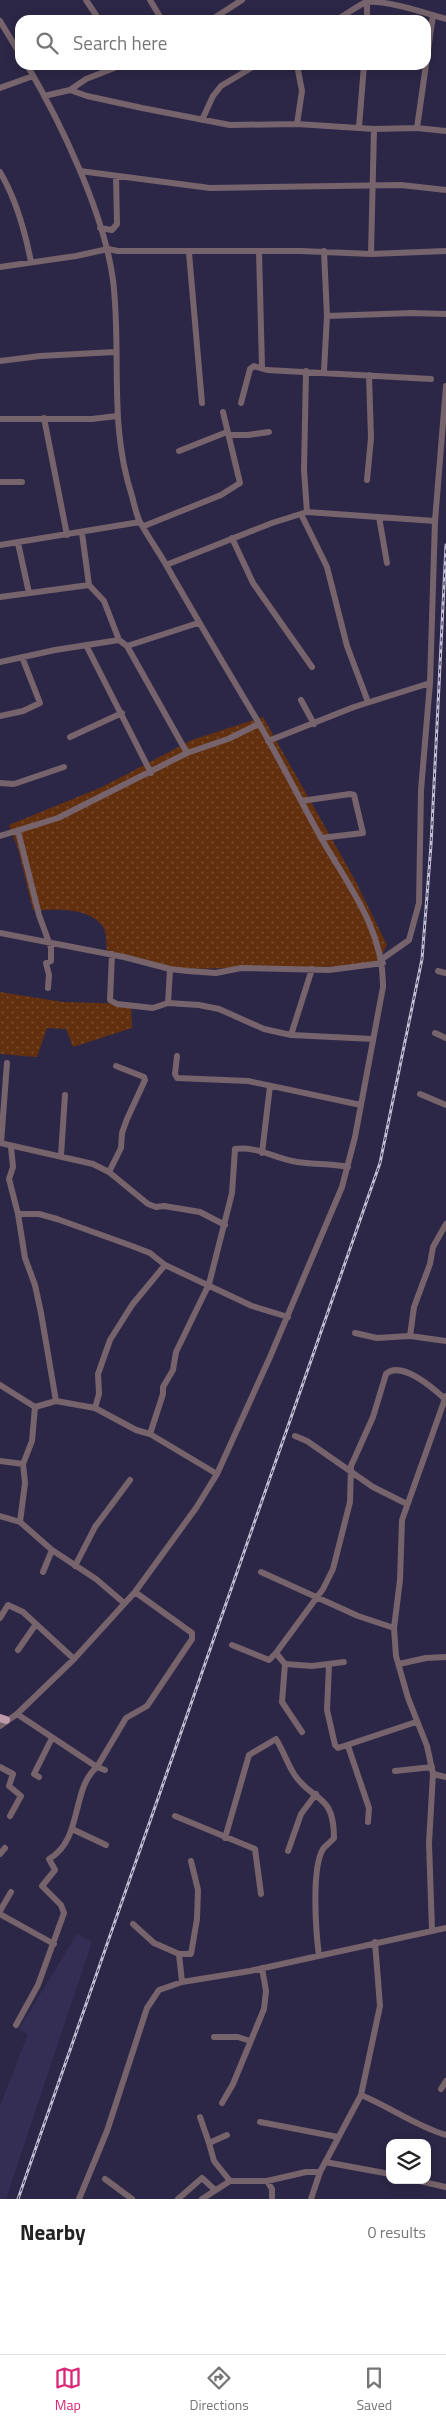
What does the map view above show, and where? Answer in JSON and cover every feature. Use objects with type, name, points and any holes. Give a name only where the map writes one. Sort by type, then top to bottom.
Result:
[{"type":"street","points":[[86,0],[96,15]]},
{"type":"street","points":[[150,0],[159,15]]},
{"type":"street","points":[[218,15],[242,0]]},
{"type":"street","points":[[344,15],[367,1],[385,0],[410,3],[433,15],[446,19]]},
{"type":"street","points":[[367,1],[367,15]]},
{"type":"street","points":[[431,29],[433,15]]},
{"type":"street","points":[[0,21],[15,46]]},
{"type":"street","points":[[0,1726],[3,1719],[17,1714],[74,1659],[135,1592],[196,1508],[217,1474],[288,1317],[335,1205],[348,1168],[382,995],[382,961],[372,928],[259,724],[198,623],[142,524],[123,467],[117,416],[114,291],[108,249],[80,171],[30,70]]},
{"type":"street","points":[[44,96],[70,90],[86,79],[109,70]]},
{"type":"street","points":[[202,120],[213,96],[220,86],[247,70]]},
{"type":"street","points":[[297,124],[302,91],[298,70]]},
{"type":"street","points":[[359,127],[364,70]]},
{"type":"street","points":[[417,128],[425,70]]},
{"type":"street","points":[[0,88],[33,76]]},
{"type":"street","points":[[70,90],[87,96],[230,125],[297,124],[417,128],[446,131]]},
{"type":"street","points":[[371,254],[372,187],[375,171],[374,128]]},
{"type":"street","points":[[80,171],[210,188],[408,185],[446,190]]},
{"type":"street","points":[[0,172],[12,195],[32,262]]},
{"type":"street","points":[[100,228],[112,230],[117,224],[118,192],[116,176]]},
{"type":"street","points":[[0,266],[108,249],[118,251],[190,253],[324,251],[371,254],[446,251]]},
{"type":"street","points":[[324,251],[327,316],[324,371]]},
{"type":"street","points":[[259,252],[262,367]]},
{"type":"street","points":[[190,253],[202,403]]},
{"type":"street","points":[[327,316],[412,313],[446,314]]},
{"type":"street","points":[[0,361],[40,356],[115,352]]},
{"type":"street","points":[[241,403],[250,369],[254,366],[267,370],[324,371],[430,378]]},
{"type":"street","points":[[306,371],[307,421],[304,513],[327,567],[348,646],[368,702]]},
{"type":"street","points":[[367,480],[371,438],[369,375]]},
{"type":"street","points":[[0,933],[49,944],[112,954],[170,969],[216,973],[238,969],[329,970],[382,961],[409,940],[418,903],[421,790],[430,683],[435,521],[446,386]]},
{"type":"street","points":[[0,545],[142,524],[236,487],[241,479],[223,412]]},
{"type":"street","points":[[0,419],[92,419],[117,416]]},
{"type":"street","points":[[44,418],[67,536]]},
{"type":"street","points":[[180,451],[228,434],[248,435],[268,432]]},
{"type":"street","points":[[0,482],[22,482]]},
{"type":"street","points":[[166,564],[232,538],[304,513],[435,521]]},
{"type":"street","points":[[379,517],[386,563]]},
{"type":"street","points":[[82,533],[89,585],[104,602],[119,640],[127,646],[187,753]]},
{"type":"street","points":[[232,538],[253,583],[312,667]]},
{"type":"street","points":[[18,542],[29,593]]},
{"type":"street","points":[[0,597],[89,585]]},
{"type":"street","points":[[127,646],[198,623]]},
{"type":"street","points":[[0,662],[119,640]]},
{"type":"street","points":[[87,647],[151,773]]},
{"type":"street","points":[[0,716],[23,711],[40,703],[22,657]]},
{"type":"street","points":[[268,741],[368,702],[430,683]]},
{"type":"street","points":[[301,700],[314,724]]},
{"type":"street","points":[[70,737],[122,713]]},
{"type":"street","points":[[0,835],[58,818],[151,773],[187,753],[228,739],[259,724]]},
{"type":"street","points":[[0,783],[14,784],[64,767]]},
{"type":"street","points":[[301,801],[325,796],[354,795],[363,833],[321,838]]},
{"type":"street","points":[[18,831],[39,915],[49,944],[51,961],[46,963],[49,975],[48,988]]},
{"type":"street","points":[[112,954],[110,1000],[118,1004],[153,1008],[168,1003],[199,1005],[219,1009],[264,1029],[291,1035],[373,1039]]},
{"type":"street","points":[[168,1003],[170,969]]},
{"type":"street","points":[[291,1035],[312,969]]},
{"type":"street","points":[[438,971],[446,973]]},
{"type":"street","points":[[435,1033],[446,1038]]},
{"type":"street","points":[[177,1056],[175,1074],[177,1078],[248,1081],[361,1105]]},
{"type":"street","points":[[7,1064],[0,1143],[11,1147],[60,1155],[93,1164],[109,1172],[148,1204],[156,1208],[164,1206],[200,1212],[225,1225]]},
{"type":"street","points":[[109,1172],[120,1148],[122,1133],[127,1119],[144,1080],[144,1077],[116,1066]]},
{"type":"street","points":[[262,1153],[270,1086]]},
{"type":"street","points":[[420,1094],[446,1105]]},
{"type":"street","points":[[60,1155],[65,1096]]},
{"type":"street","points":[[11,1147],[13,1167],[9,1179],[18,1214],[25,1258],[34,1285],[47,1341],[56,1401]]},
{"type":"street","points":[[150,1434],[163,1394],[163,1387],[172,1370],[176,1352],[209,1284],[232,1194],[235,1149],[245,1148],[294,1161],[330,1163],[348,1168]]},
{"type":"street","points":[[18,1214],[39,1214],[57,1219],[150,1253],[165,1265],[209,1284],[252,1306],[288,1317]]},
{"type":"street","points":[[410,1336],[414,1307],[430,1264],[433,1247],[446,1224]]},
{"type":"street","points":[[96,1408],[99,1394],[99,1368],[110,1340],[132,1304],[165,1265]]},
{"type":"street","points":[[355,1333],[376,1338],[410,1336],[446,1340]]},
{"type":"street","points":[[232,1645],[269,1660],[317,1597],[337,1559],[350,1502],[350,1471],[373,1417],[388,1372],[393,1370],[408,1372],[445,1397],[407,1504],[400,1534],[400,1580],[394,1628],[399,1664],[416,1722],[427,1746],[432,1771],[429,1843],[432,1930]]},
{"type":"street","points":[[0,1385],[36,1407],[56,1401],[96,1408],[136,1430],[150,1434],[217,1474]]},
{"type":"street","points":[[20,1522],[25,1483],[23,1464],[32,1441],[36,1407]]},
{"type":"street","points":[[295,1436],[307,1441],[384,1494],[407,1504]]},
{"type":"street","points":[[0,1461],[23,1464]]},
{"type":"street","points":[[75,1566],[95,1527],[130,1480]]},
{"type":"street","points":[[0,1516],[20,1522],[52,1550],[96,1579],[124,1603]]},
{"type":"street","points":[[43,1572],[52,1550]]},
{"type":"street","points":[[262,1572],[358,1616],[394,1628]]},
{"type":"street","points":[[16,2025],[38,1985],[64,1913],[61,1905],[42,1886],[55,1870],[49,1859],[60,1853],[72,1829],[89,1773],[97,1766],[126,1718],[147,1706],[192,1638],[192,1633],[135,1592]]},
{"type":"street","points":[[0,1618],[8,1604],[23,1612],[74,1659]]},
{"type":"street","points":[[18,1650],[36,1624]]},
{"type":"street","points":[[276,1653],[285,1664],[282,1702],[302,1732]]},
{"type":"street","points":[[399,1664],[426,1658],[446,1657]]},
{"type":"street","points":[[285,1664],[329,1665],[344,1662]]},
{"type":"street","points":[[329,1665],[327,1679],[328,1716],[335,1745],[338,1748],[416,1722]]},
{"type":"street","points":[[17,1714],[105,1770]]},
{"type":"street","points":[[39,1777],[34,1774],[52,1738]]},
{"type":"street","points":[[225,1838],[249,1755],[276,1739],[294,1774],[316,1794],[333,1814],[335,1825],[334,1838],[324,1848],[318,1874],[316,1918],[319,1956]]},
{"type":"street","points":[[348,1746],[369,1808],[368,1822]]},
{"type":"street","points":[[0,1767],[13,1774],[9,1786],[20,1796],[10,1816]]},
{"type":"street","points":[[395,1771],[432,1771],[446,1777]]},
{"type":"street","points":[[288,1851],[301,1814],[316,1794]]},
{"type":"street","points":[[175,1816],[255,1849],[261,1894]]},
{"type":"street","points":[[72,1829],[106,1845]]},
{"type":"street","points":[[0,1854],[6,1848]]},
{"type":"street","points":[[133,1924],[154,1943],[179,1954],[191,1954],[197,1919],[198,1890],[191,1861]]},
{"type":"street","points":[[10,1892],[0,1912],[54,1944]]},
{"type":"street","points":[[79,2199],[107,2131],[147,2008],[159,1990],[182,1982],[262,1968],[446,1928]]},
{"type":"street","points":[[311,2199],[324,2162],[361,2095],[380,2006],[375,1942]]},
{"type":"street","points":[[179,1954],[182,1982]]},
{"type":"street","points":[[222,2103],[233,2084],[264,2009],[266,1991],[262,1968]]},
{"type":"street","points":[[214,2037],[238,2037],[250,2042]]},
{"type":"street","points":[[441,2089],[446,2081]]},
{"type":"street","points":[[361,2095],[431,2130],[446,2135]]},
{"type":"street","points":[[200,2117],[214,2162],[230,2181]]},
{"type":"street","points":[[260,2122],[338,2137]]},
{"type":"street","points":[[209,2143],[227,2134]]},
{"type":"street","points":[[324,2162],[386,2173]]},
{"type":"street","points":[[202,2199],[230,2181],[267,2181],[306,2172],[320,2172]]},
{"type":"street","points":[[178,2199],[202,2178],[215,2190]]},
{"type":"street","points":[[105,2179],[132,2199]]},
{"type":"street","points":[[267,2181],[272,2189],[272,2199]]},
{"type":"street","points":[[431,2184],[446,2187]]},
{"type":"shaded area","points":[[263,717],[355,880],[387,945],[376,966],[176,969],[107,951],[106,935],[103,927],[89,915],[61,910],[33,910],[18,849],[9,825],[102,787],[192,740]]},
{"type":"shaded area","points":[[0,992],[63,1002],[131,1004],[132,1028],[73,1047],[66,1029],[47,1028],[37,1057],[0,1054]]},
{"type":"shaded area","points":[[77,1934],[92,1942],[6,2199],[0,2199],[0,2106],[28,2034],[19,2029]]},
{"type":"railway","points":[[18,2199],[380,1163],[422,959],[431,845],[446,545]]}]
